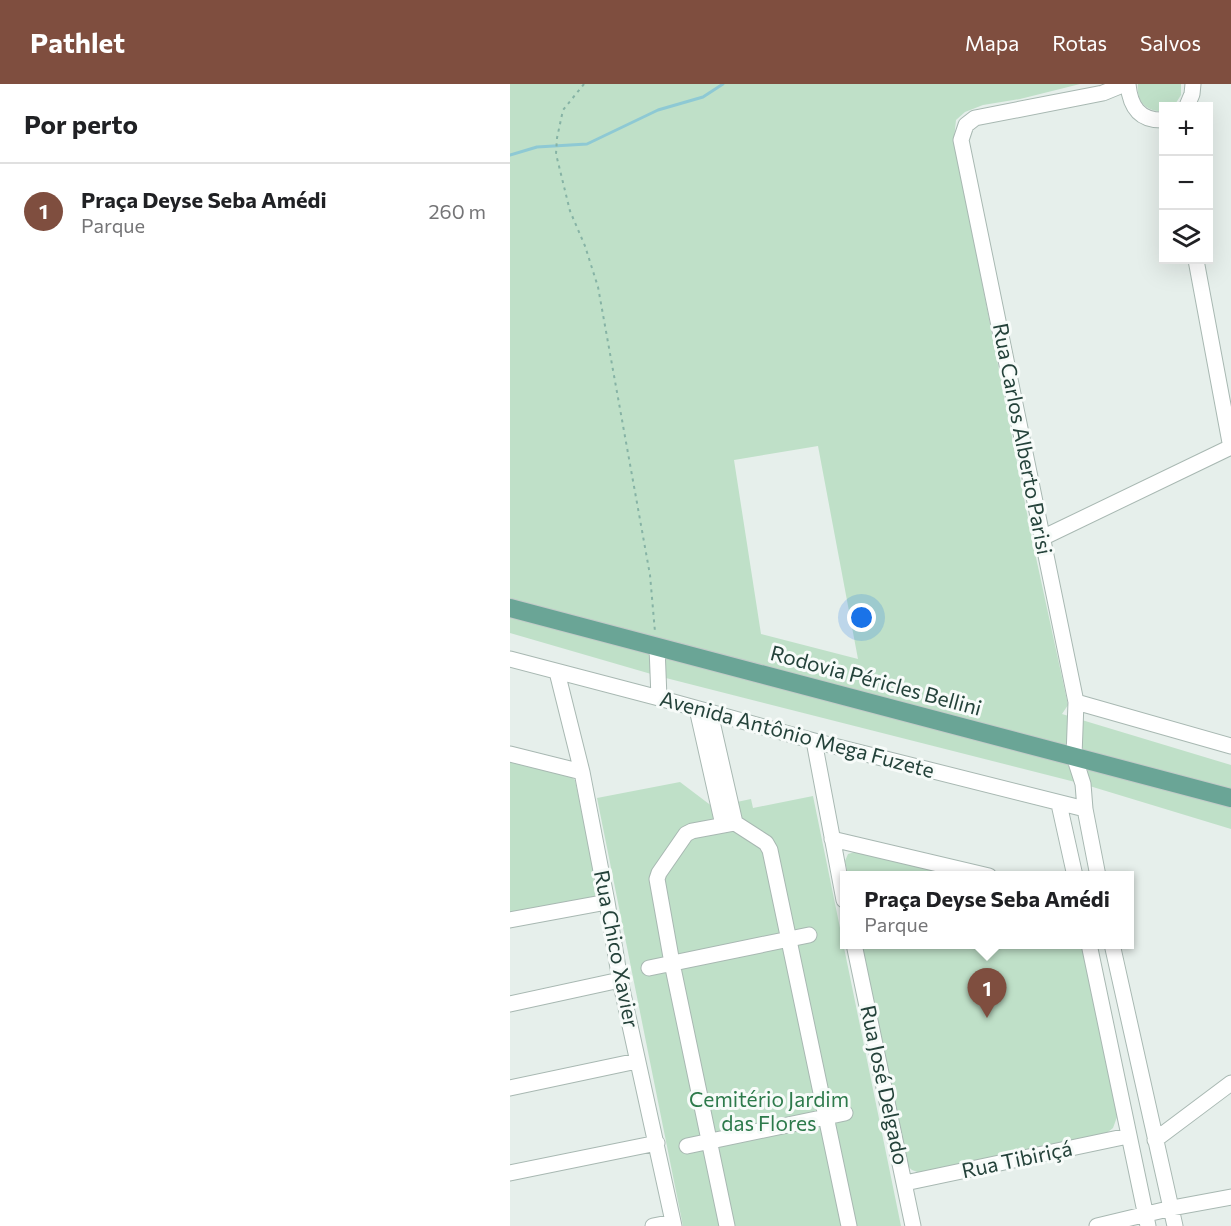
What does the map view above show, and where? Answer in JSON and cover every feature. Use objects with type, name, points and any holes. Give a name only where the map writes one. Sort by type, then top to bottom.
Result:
[{"type":"main road","name":"Rodovia Péricles Bellini","points":[[510,608],[1231,798]]},
{"type":"street","name":"Rua Carlos Alberto Parisi","points":[[1097,871],[1085,809],[1083,784],[1074,756],[1076,702],[961,140],[966,124],[975,118],[1127,89]]},
{"type":"street","points":[[1127,89],[1134,108],[1151,120],[1159,121]]},
{"type":"street","points":[[1042,538],[1231,448],[1197,264]]},
{"type":"street","points":[[657,647],[659,698]]},
{"type":"street","name":"Avenida Antônio Mega Fuzete","points":[[510,659],[814,741],[1085,809]]},
{"type":"street","name":"Rua Chico Xavier","points":[[558,672],[582,772],[637,1061],[674,1224]]},
{"type":"street","points":[[1076,702],[1231,745]]},
{"type":"street","points":[[703,711],[729,824]]},
{"type":"street","points":[[814,741],[840,880]]},
{"type":"street","points":[[510,754],[582,772]]},
{"type":"street","points":[[1059,804],[1074,871]]},
{"type":"street","points":[[727,1226],[657,886],[659,873],[686,834],[729,824],[741,825],[768,846],[849,1226]]},
{"type":"street","points":[[832,839],[968,871]]},
{"type":"street","points":[[510,920],[608,902]]},
{"type":"street","points":[[649,968],[809,935]]},
{"type":"street","name":"Rua José Delgado","points":[[855,949],[913,1226]]},
{"type":"street","points":[[1090,949],[1147,1221]]},
{"type":"street","points":[[1113,949],[1175,1226]]},
{"type":"street","points":[[510,1004],[621,980]]},
{"type":"street","points":[[510,1088],[637,1061]]},
{"type":"street","points":[[1155,1140],[1231,1083]]},
{"type":"street","points":[[687,1146],[845,1113]]},
{"type":"street","name":"Rua Tibiriçá","points":[[904,1183],[1128,1136]]},
{"type":"street","points":[[510,1173],[657,1143]]},
{"type":"street","points":[[1097,1226],[1147,1221],[1172,1208],[1231,1197]]},
{"type":"street","points":[[653,1226],[674,1224]]},
{"type":"path","points":[[584,84],[563,110],[556,154],[570,210],[585,246],[598,288],[650,575],[657,647]]},
{"type":"green space","points":[[510,84],[1080,84],[1020,99],[983,105],[965,112],[956,120],[954,139],[1032,539],[1068,705],[1062,714],[1231,765],[1231,829],[1083,784],[658,676],[510,633]],"holes":[[[818,446],[858,659],[761,634],[734,460]]]},
{"type":"green space","points":[[1138,84],[1181,84],[1181,95],[1177,102],[1159,102],[1159,111],[1152,110],[1143,104]]},
{"type":"green space","points":[[510,761],[570,776],[575,780],[597,885],[597,894],[592,899],[510,913]]},
{"type":"green space","name":"Cemitério Jardim das Flores","points":[[680,782],[713,807],[751,799],[753,808],[813,796],[840,928],[840,949],[844,949],[901,1226],[683,1226],[597,798]]},
{"type":"green space","points":[[861,850],[946,871],[847,871],[845,861],[848,854]]},
{"type":"green space","points":[[863,949],[1085,949],[1117,1117],[1113,1128],[1104,1135],[920,1173],[906,1165]]},
{"type":"waterway","points":[[510,155],[537,147],[587,144],[658,110],[703,97],[723,84]]},
{"type":"place","name":"Praça Deyse Seba Amédi","points":[[987,1018]]}]
